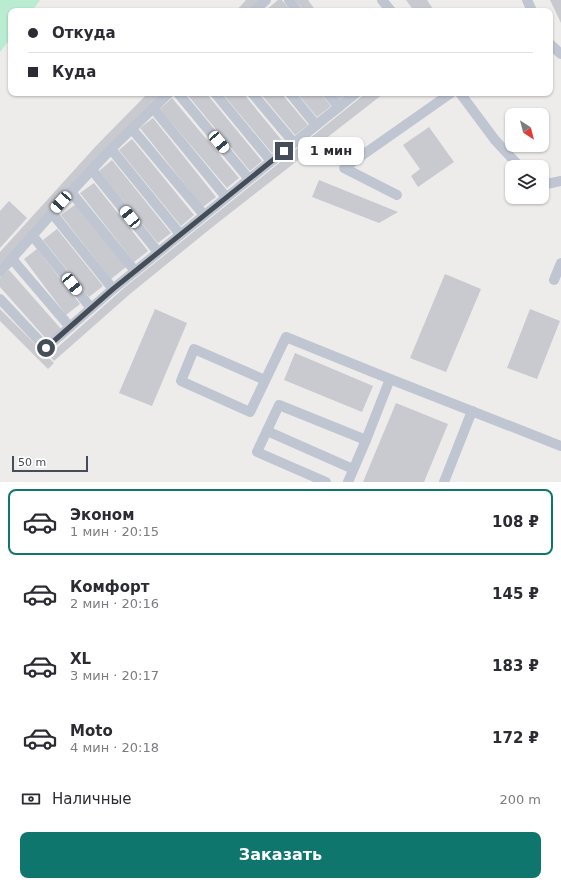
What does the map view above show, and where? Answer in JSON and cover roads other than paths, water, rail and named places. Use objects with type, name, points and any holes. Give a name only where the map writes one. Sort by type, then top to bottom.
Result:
[{"type":"lane","points":[[260,8],[266,0]]},
{"type":"lane","points":[[288,0],[295,8]]},
{"type":"lane","points":[[382,0],[389,8]]},
{"type":"lane","points":[[553,47],[561,54]]},
{"type":"lane","points":[[0,272],[71,192],[166,96]]},
{"type":"lane","points":[[180,96],[249,179]]},
{"type":"lane","points":[[217,96],[271,161]]},
{"type":"lane","points":[[255,96],[294,143]]},
{"type":"lane","points":[[292,96],[316,125]]},
{"type":"lane","points":[[330,96],[339,107]]},
{"type":"lane","points":[[0,299],[46,348],[135,270],[352,96]]},
{"type":"lane","points":[[397,195],[344,168],[447,96]]},
{"type":"lane","points":[[462,96],[495,140],[515,160]]},
{"type":"lane","points":[[153,108],[226,197]]},
{"type":"lane","points":[[132,129],[204,215]]},
{"type":"lane","points":[[112,149],[180,234]]},
{"type":"lane","points":[[92,170],[158,252]]},
{"type":"lane","points":[[549,184],[561,181]]},
{"type":"lane","points":[[71,192],[135,270]]},
{"type":"lane","points":[[52,213],[113,289]]},
{"type":"lane","points":[[32,235],[91,308]]},
{"type":"lane","points":[[12,259],[70,327]]},
{"type":"lane","points":[[554,280],[561,263]]},
{"type":"lane","points":[[265,380],[194,349],[181,381],[250,412],[286,337],[561,446]]},
{"type":"lane","points":[[348,482],[390,379]]},
{"type":"lane","points":[[326,482],[257,452],[279,405],[366,440]]},
{"type":"lane","points":[[444,482],[472,411]]},
{"type":"lane","points":[[267,431],[353,469]]}]
